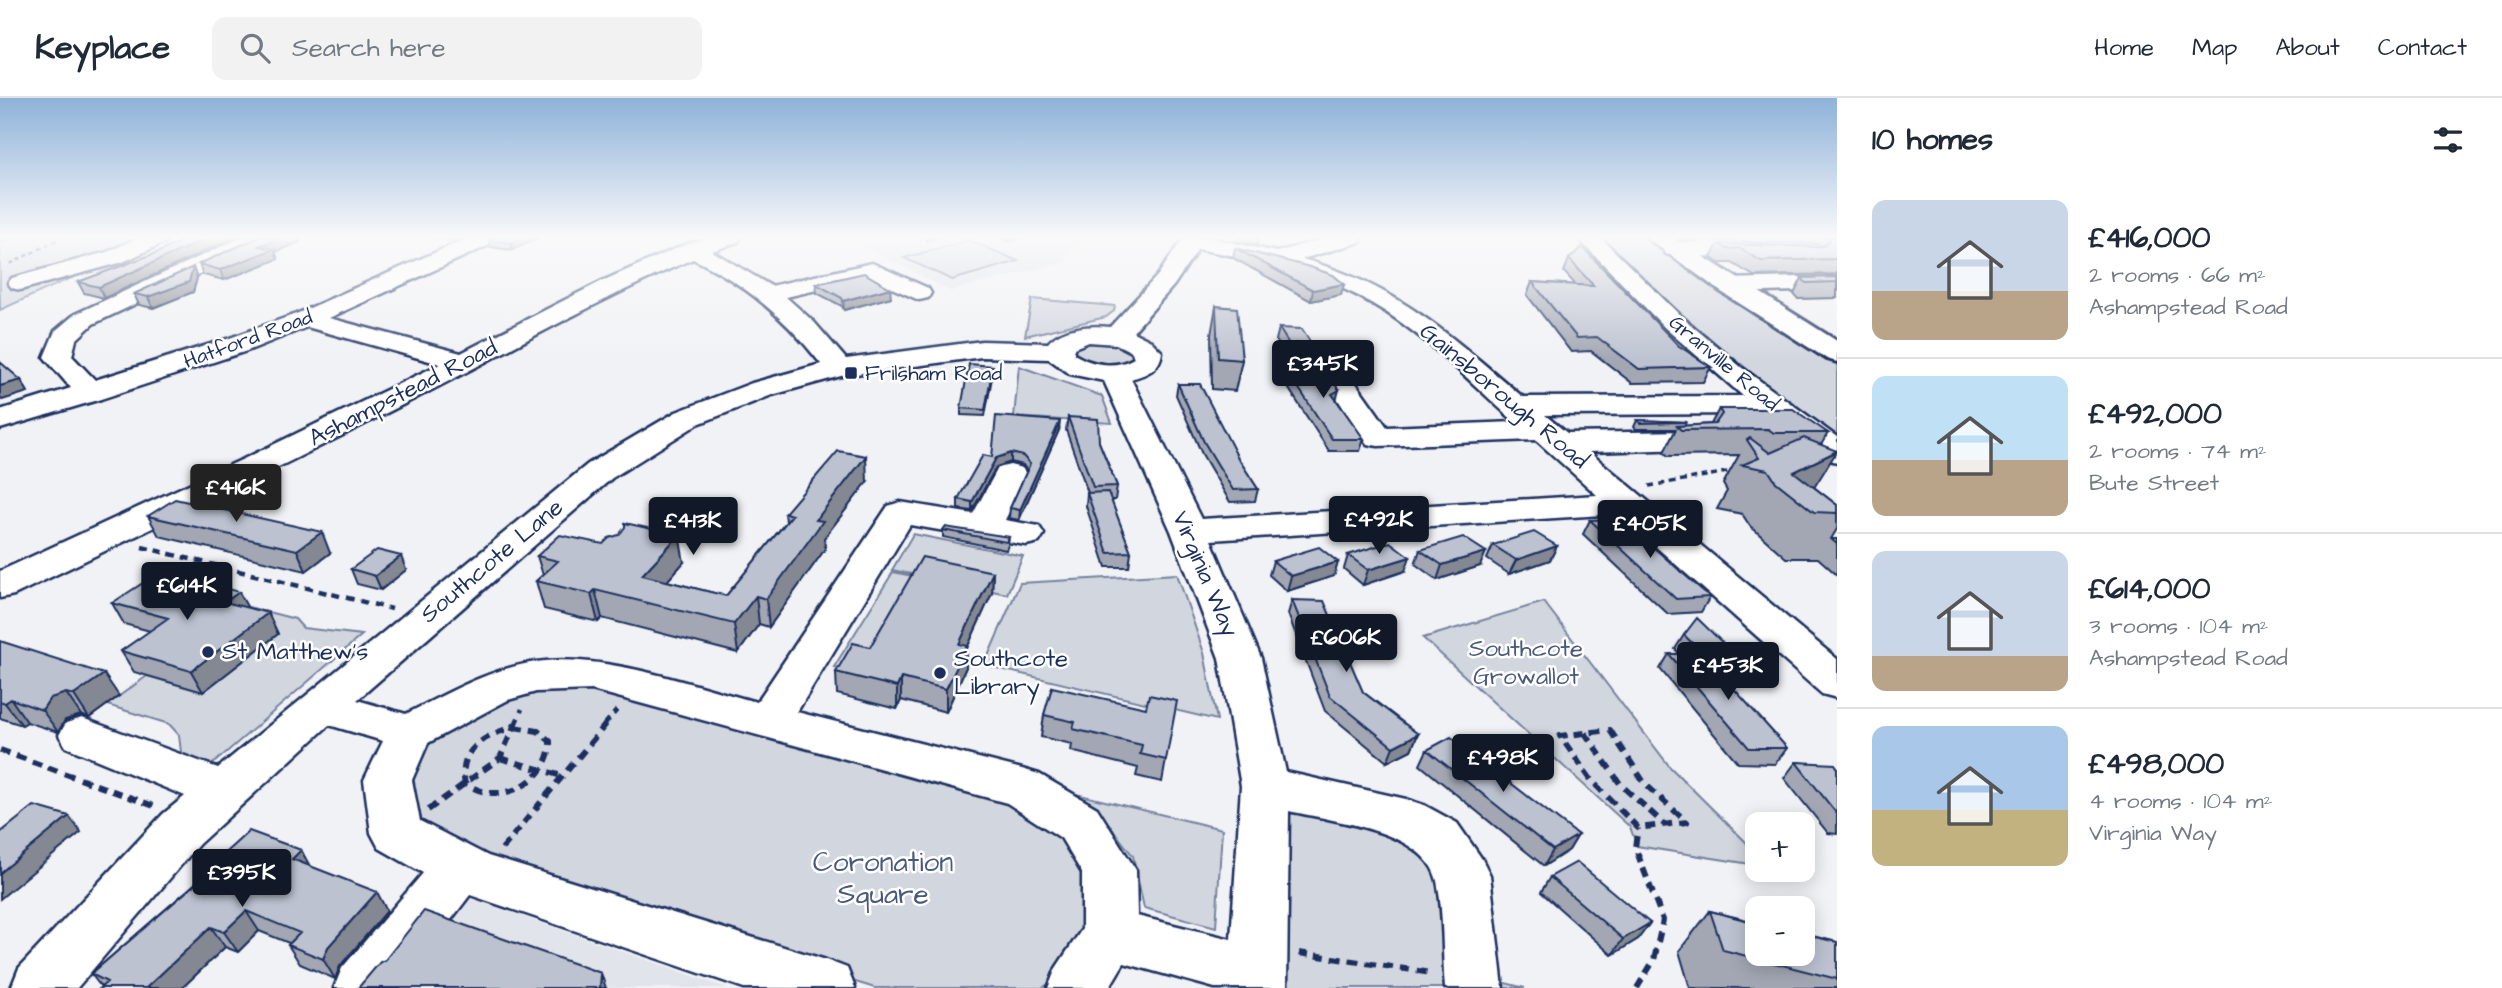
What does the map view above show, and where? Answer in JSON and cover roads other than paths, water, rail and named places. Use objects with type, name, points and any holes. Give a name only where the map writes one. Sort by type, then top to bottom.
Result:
[{"type":"main road","points":[[1718,279],[1837,353]]},
{"type":"street","points":[[20,283],[36,279]]},
{"type":"street","points":[[90,393],[58,357],[64,337],[84,319],[168,279]]},
{"type":"street","name":"Hatford Road","points":[[0,420],[90,393],[306,319],[396,279]]},
{"type":"street","name":"Ashampstead Road","points":[[0,586],[325,433],[625,279]]},
{"type":"street","points":[[743,279],[767,294],[800,323],[839,368]]},
{"type":"street","points":[[767,294],[835,279]]},
{"type":"street","points":[[889,279],[919,293]]},
{"type":"street","points":[[1115,354],[1078,336],[1060,345],[1059,351],[1069,364],[1088,371],[1115,354],[1167,279]]},
{"type":"street","name":"Gainsborough Road","points":[[1335,279],[1377,296],[1424,327],[1837,683]]},
{"type":"street","name":"Granville Road","points":[[1630,279],[1674,323],[1772,405],[1837,452]]},
{"type":"street","points":[[1729,286],[1837,283]]},
{"type":"street","points":[[306,319],[465,362]]},
{"type":"street","name":"Southcote Lane","points":[[40,988],[208,805],[425,617],[600,471],[687,418],[762,389],[839,368],[982,349],[1059,351]]},
{"type":"street","name":"Virginia Way","points":[[1115,354],[1240,658],[1265,786],[1259,969]]},
{"type":"street","points":[[1297,363],[1328,364],[1378,437],[1690,440]]},
{"type":"street","points":[[1518,406],[1772,405]]},
{"type":"street","points":[[984,527],[1010,475]]},
{"type":"street","points":[[1189,531],[1624,497]]},
{"type":"street","points":[[768,721],[900,513],[1026,534]]},
{"type":"street","points":[[525,533],[569,543]]},
{"type":"street","points":[[826,988],[470,872],[397,833],[388,780],[410,732],[493,689],[536,677],[592,675],[1022,788],[1079,822],[1109,870],[1110,933],[1082,984],[1077,988]]},
{"type":"street","points":[[321,706],[410,732]]},
{"type":"street","points":[[82,735],[208,805]]},
{"type":"street","points":[[1265,786],[1406,819],[1439,838],[1463,875],[1455,981]]},
{"type":"street","points":[[363,988],[470,872]]},
{"type":"street","points":[[1110,933],[1259,969]]},
{"type":"place","name":"Frilsham Road","points":[[851,373]]},
{"type":"place","name":"St Matthew's","points":[[208,652]]},
{"type":"place","name":"Southcote Library","points":[[940,673]]},
{"type":"park label","name":"Southcote Growallot","points":[[1526,663]]},
{"type":"park label","name":"Coronation Square","points":[[883,878]]}]
